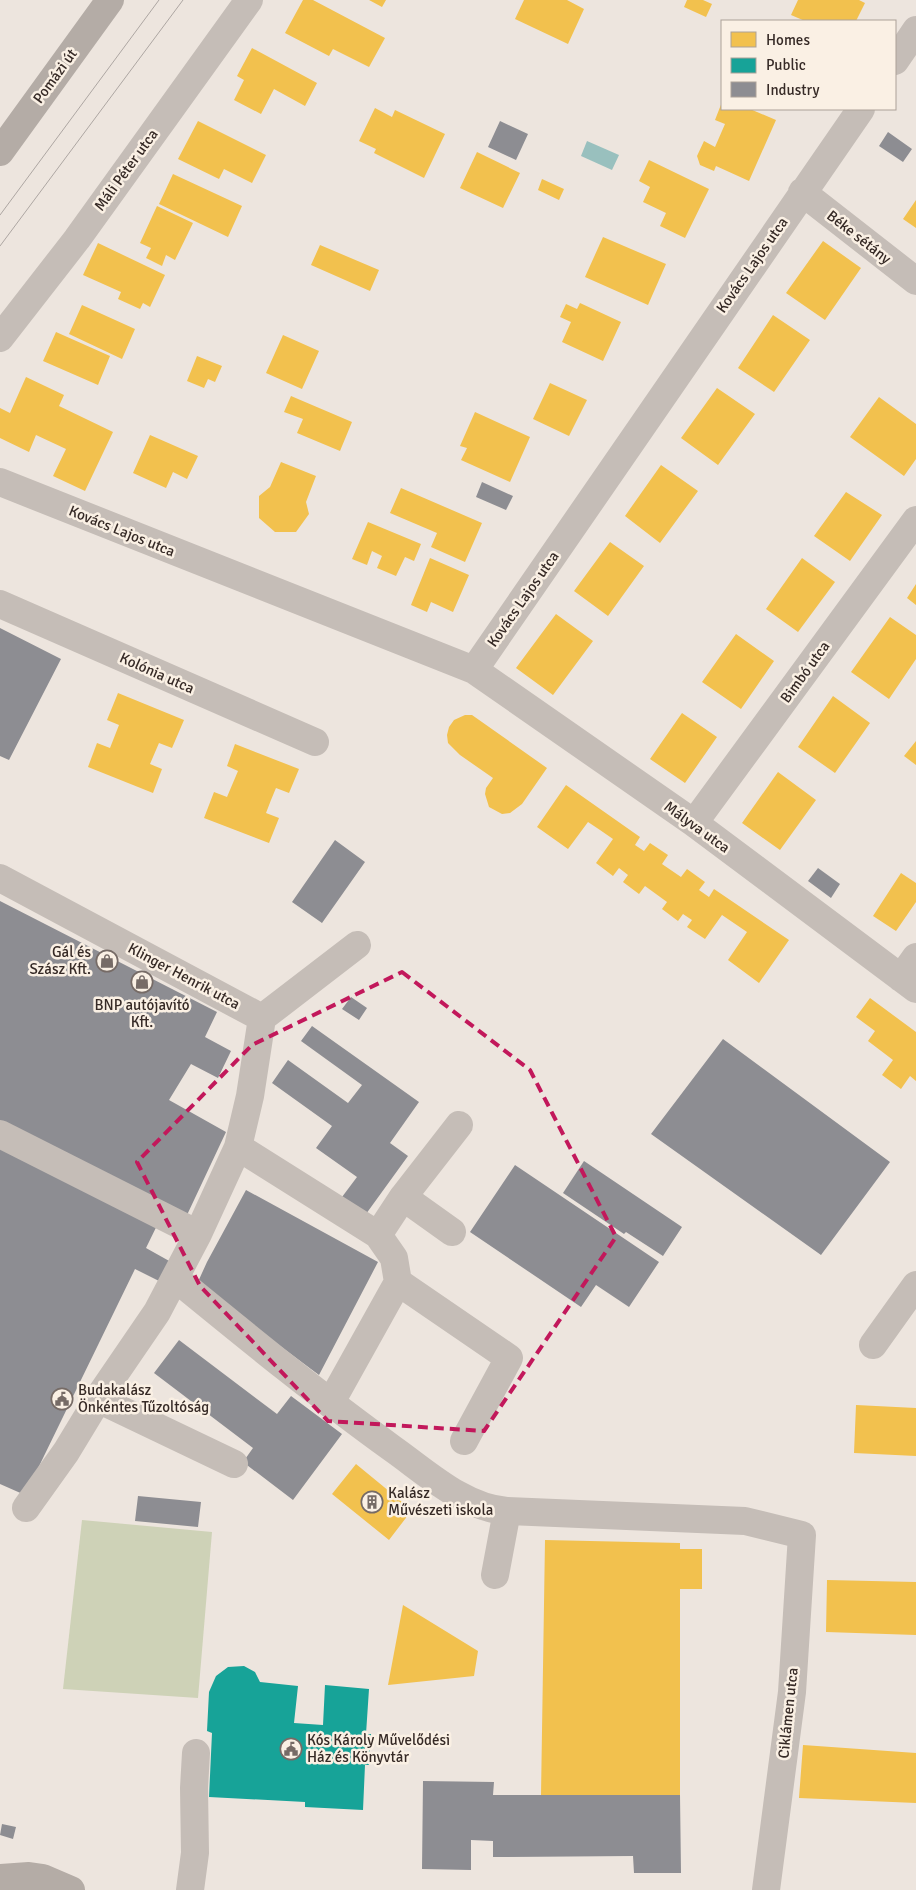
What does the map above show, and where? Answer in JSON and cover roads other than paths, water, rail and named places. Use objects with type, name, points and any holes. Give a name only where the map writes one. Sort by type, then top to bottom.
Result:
[{"type":"main road","name":"Pomázi út","points":[[0,152],[110,0]]},
{"type":"main road","points":[[6,1882],[29,1876],[43,1878],[66,1889]]},
{"type":"street","name":"Máli Péter utca","points":[[0,338],[77,239],[249,0]]},
{"type":"street","points":[[896,60],[916,30]]},
{"type":"street","name":"Kovács Lajos utca","points":[[0,482],[474,670],[860,110]]},
{"type":"street","name":"Béke sétány","points":[[802,192],[916,281]]},
{"type":"street","name":"Bimbó utca","points":[[694,823],[916,520]]},
{"type":"street","name":"Kolónia utca","points":[[0,604],[315,742]]},
{"type":"street","name":"Mályva utca","points":[[474,670],[911,975]]},
{"type":"street","name":"Klinger Henrik utca","points":[[0,878],[262,1018]]},
{"type":"street","points":[[26,1508],[66,1452],[98,1399],[157,1312],[198,1234],[238,1147],[250,1096],[262,1018],[357,945]]},
{"type":"street","points":[[378,1235],[403,1197],[459,1125]]},
{"type":"street","points":[[0,1134],[198,1234]]},
{"type":"street","points":[[238,1147],[378,1235],[394,1258],[398,1282],[330,1404]]},
{"type":"street","points":[[403,1197],[452,1232]]},
{"type":"street","points":[[174,1278],[330,1404],[452,1491],[491,1510],[507,1512],[496,1575]]},
{"type":"street","points":[[398,1282],[509,1358],[464,1441]]},
{"type":"street","points":[[873,1345],[916,1286]]},
{"type":"street","points":[[98,1399],[234,1464]]},
{"type":"street","name":"Ciklámen utca","points":[[507,1512],[745,1522],[802,1535],[792,1692],[766,1890]]},
{"type":"street","points":[[190,1890],[196,1853],[194,1788],[196,1753]]},
{"type":"water","points":[[587,141],[619,155],[612,170],[581,156]]},
{"type":"tram line","points":[[0,215],[159,0]]},
{"type":"tram line","points":[[0,246],[183,0]]},
{"type":"place","name":"Gál és Szász Kft.","points":[[107,961]]},
{"type":"place","name":"BNP autójavító Kft.","points":[[142,982]]},
{"type":"place","name":"Budakalász Önkéntes Tűzoltóság","points":[[62,1399]]},
{"type":"place","name":"Kalász Művészeti iskola","points":[[372,1502]]},
{"type":"place","name":"Kós Károly Művelődési Ház és Könyvtár","points":[[291,1749]]}]
